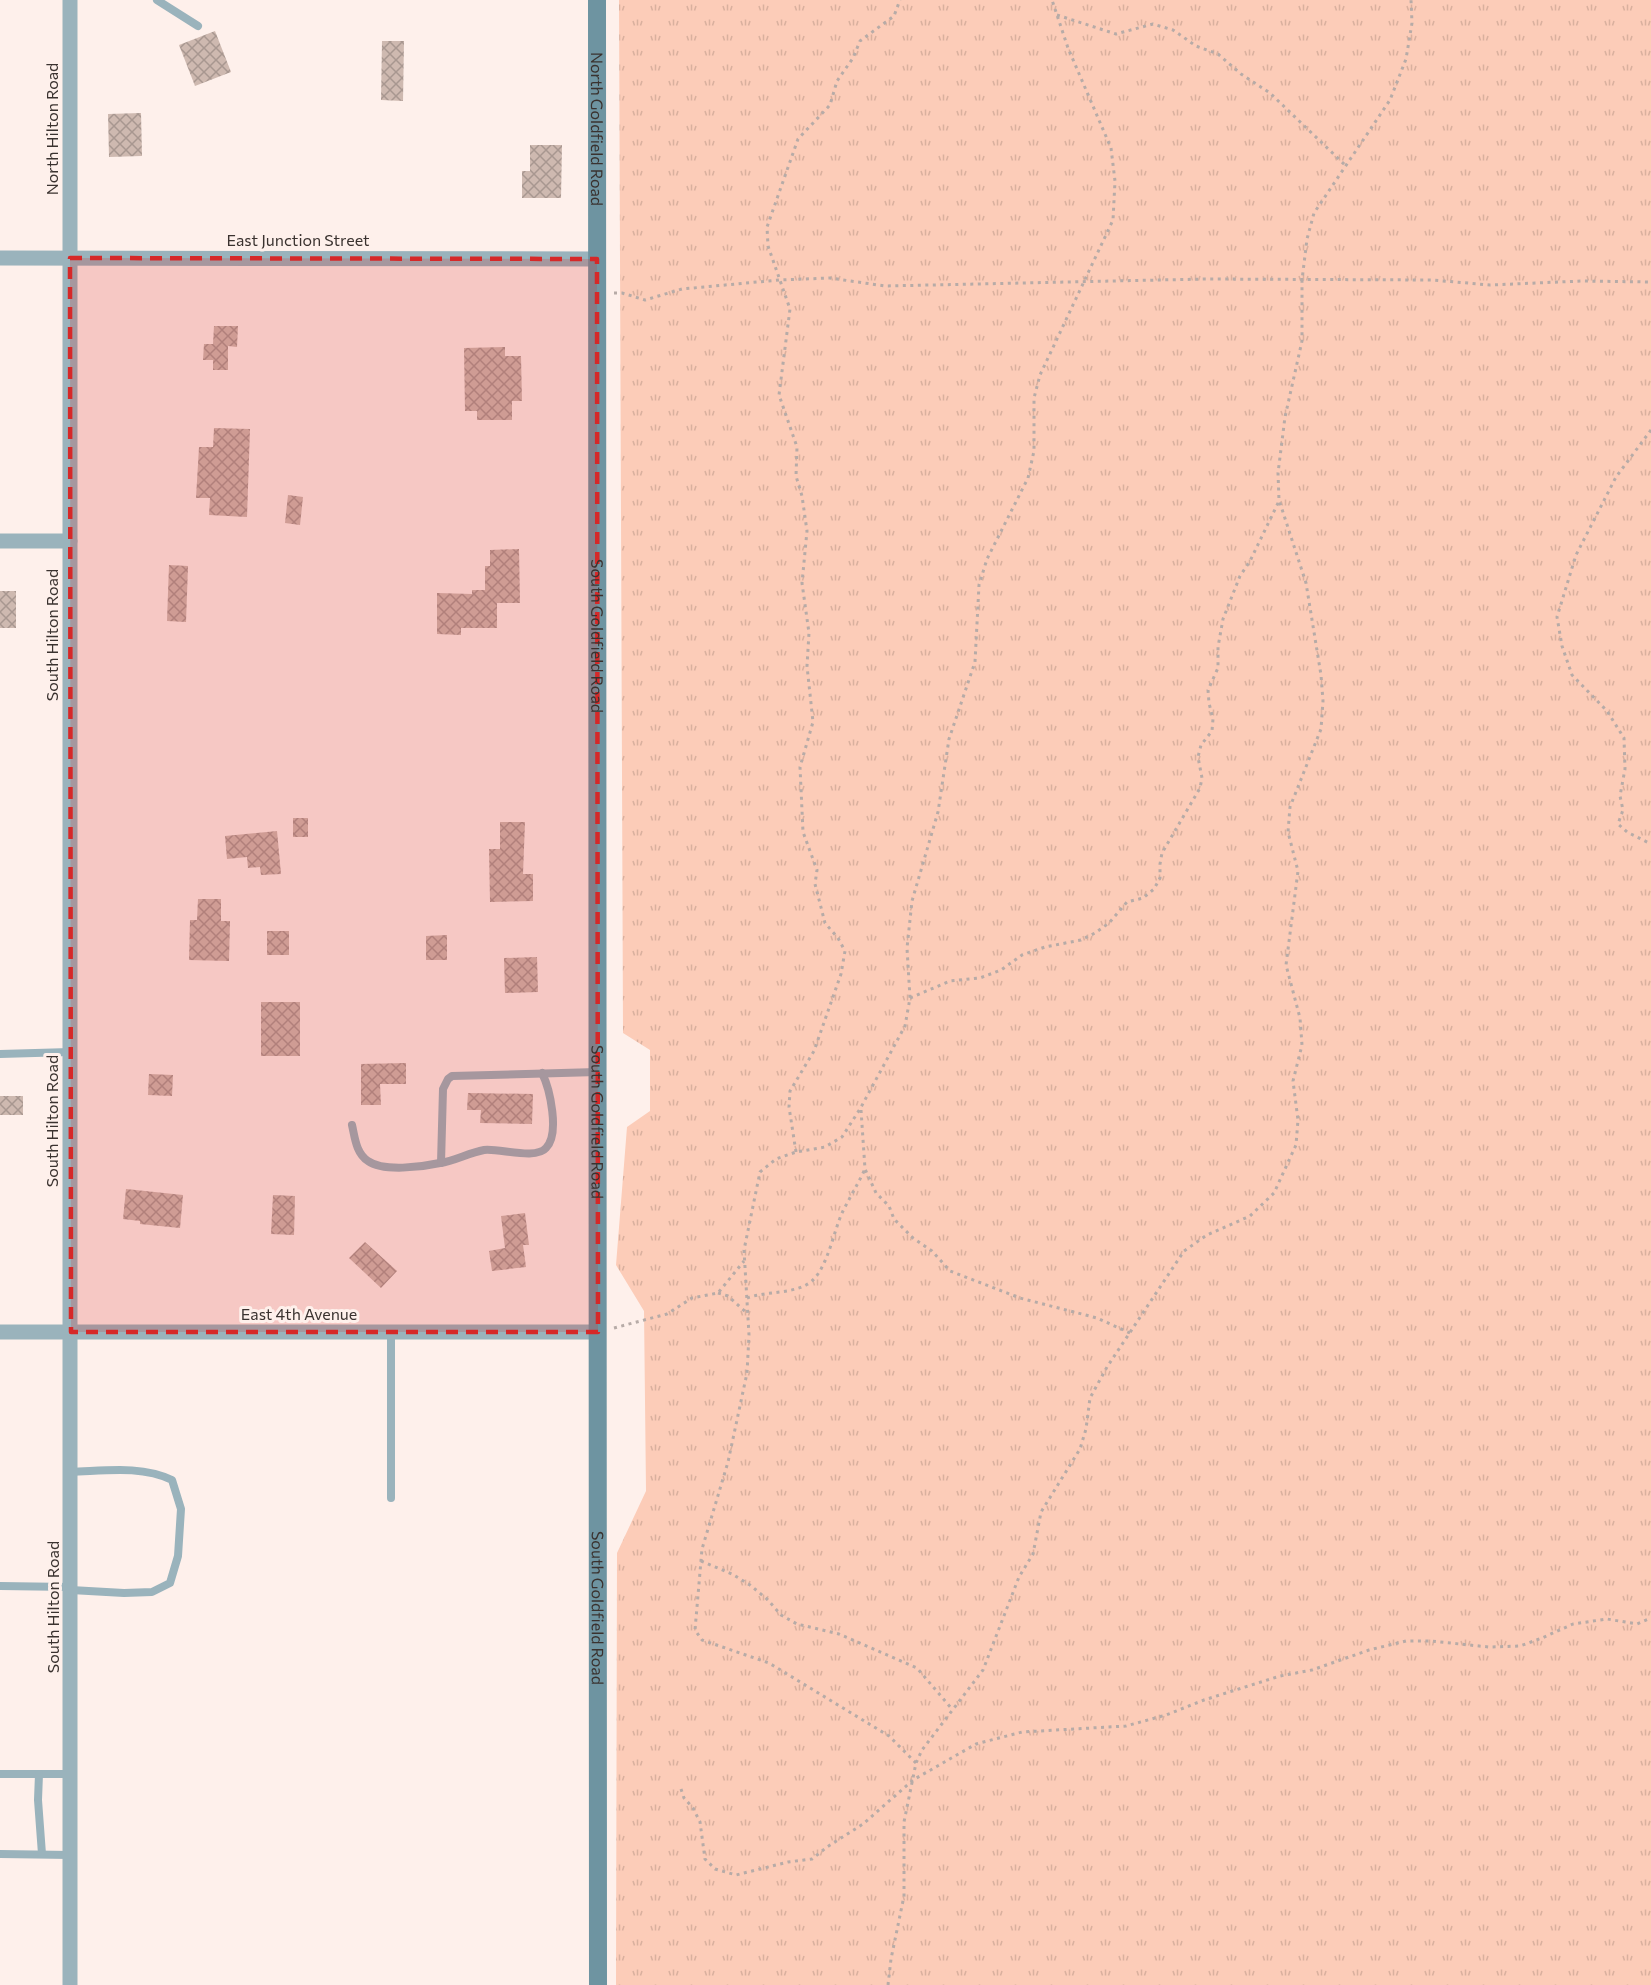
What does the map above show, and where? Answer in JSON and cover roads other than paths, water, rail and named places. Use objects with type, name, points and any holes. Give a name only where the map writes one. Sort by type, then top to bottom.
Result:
[{"type":"main road","name":"North Goldfield Road","points":[[597,0],[597,259]]},
{"type":"main road","name":"South Goldfield Road","points":[[597,259],[598,1985]]},
{"type":"street","name":"North Hilton Road","points":[[70,0],[70,258]]},
{"type":"street","name":"East Junction Street","points":[[0,258],[597,259]]},
{"type":"street","name":"South Hilton Road","points":[[70,258],[70,1985]]},
{"type":"street","points":[[0,541],[70,541]]},
{"type":"street","name":"East 4th Avenue","points":[[0,1332],[598,1332]]},
{"type":"lane","points":[[157,0],[198,26]]},
{"type":"lane","points":[[0,1054],[70,1052]]},
{"type":"lane","points":[[441,1163],[443,1089],[452,1076],[598,1072]]},
{"type":"lane","points":[[352,1125],[358,1152],[369,1162],[388,1168],[441,1163],[472,1152],[491,1149],[528,1154],[541,1152],[547,1148],[551,1139],[553,1109],[550,1093],[542,1073]]},
{"type":"lane","points":[[391,1498],[392,1332]]},
{"type":"lane","points":[[0,1586],[71,1588],[124,1593],[152,1592],[170,1583],[178,1556],[181,1509],[172,1480],[158,1473],[120,1470],[71,1472]]},
{"type":"lane","points":[[0,1774],[71,1774]]},
{"type":"lane","points":[[39,1774],[38,1810],[42,1854]]},
{"type":"lane","points":[[0,1854],[71,1855]]}]
